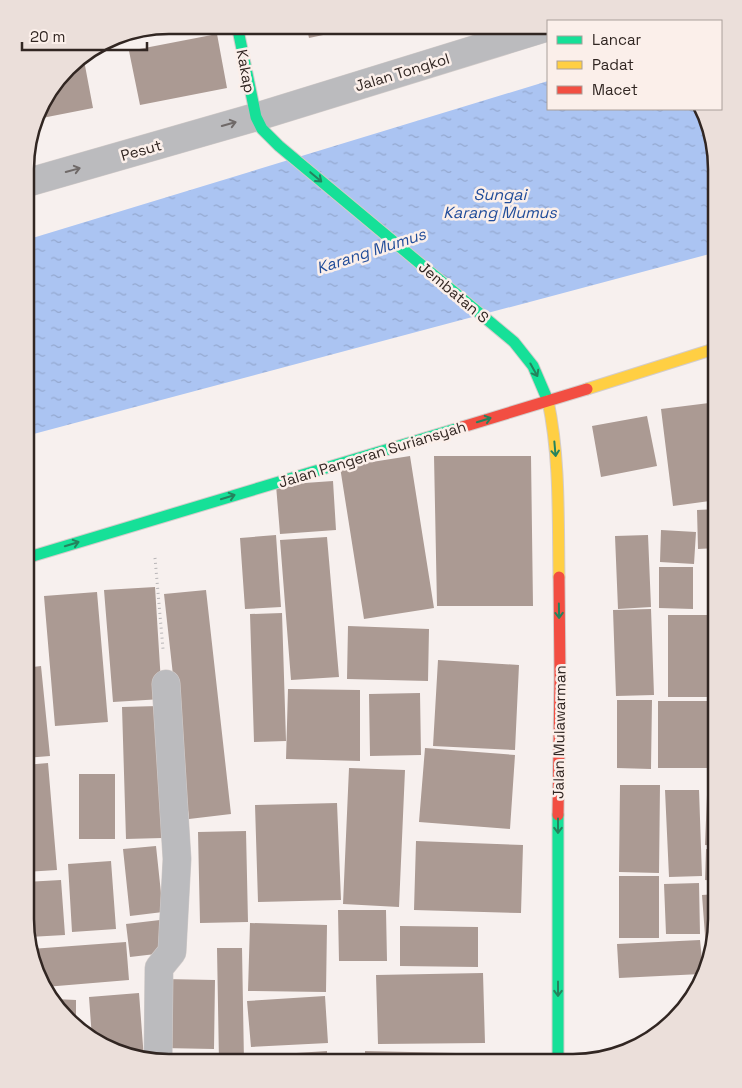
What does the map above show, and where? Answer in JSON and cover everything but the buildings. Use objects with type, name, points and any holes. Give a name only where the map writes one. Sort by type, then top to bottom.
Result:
[{"type":"street","name":"Kakap","points":[[239,34],[256,117]]},
{"type":"street","name":"Jalan Tongkol","points":[[256,117],[525,34]]},
{"type":"street","name":"Jembatan S","points":[[256,117],[262,129],[279,146],[514,342],[533,366],[548,401]]},
{"type":"street","name":"Pesut","points":[[34,181],[256,117]]},
{"type":"street","name":"Jalan Pangeran Suriansyah","points":[[34,556],[548,401],[708,351]]},
{"type":"street","name":"Jalan Mulawarman","points":[[548,401],[553,427],[557,474],[560,678],[558,1054]]},
{"type":"street","points":[[158,1053],[158,968],[172,952],[177,859],[166,684]]},
{"type":"path","points":[[151,520],[166,684]]},
{"type":"water","name":"Sungai Karang Mumus","points":[[547,81],[547,110],[694,110],[704,134],[707,151],[708,254],[34,434],[34,238]]},
{"type":"traffic: fast","points":[[239,34],[256,117],[262,129],[279,146],[514,342],[533,366],[548,401]]},
{"type":"traffic: fast","points":[[34,556],[459,428]]},
{"type":"traffic: fast","points":[[558,815],[558,1054]]},
{"type":"traffic: slow","points":[[587,389],[708,351]]},
{"type":"traffic: slow","points":[[548,401],[555,444],[559,577]]},
{"type":"traffic: jam","points":[[459,428],[587,389]]},
{"type":"traffic: jam","points":[[558,815],[559,577]]},
{"type":"water label","name":"Karang Mumus","points":[[371,251]]}]
